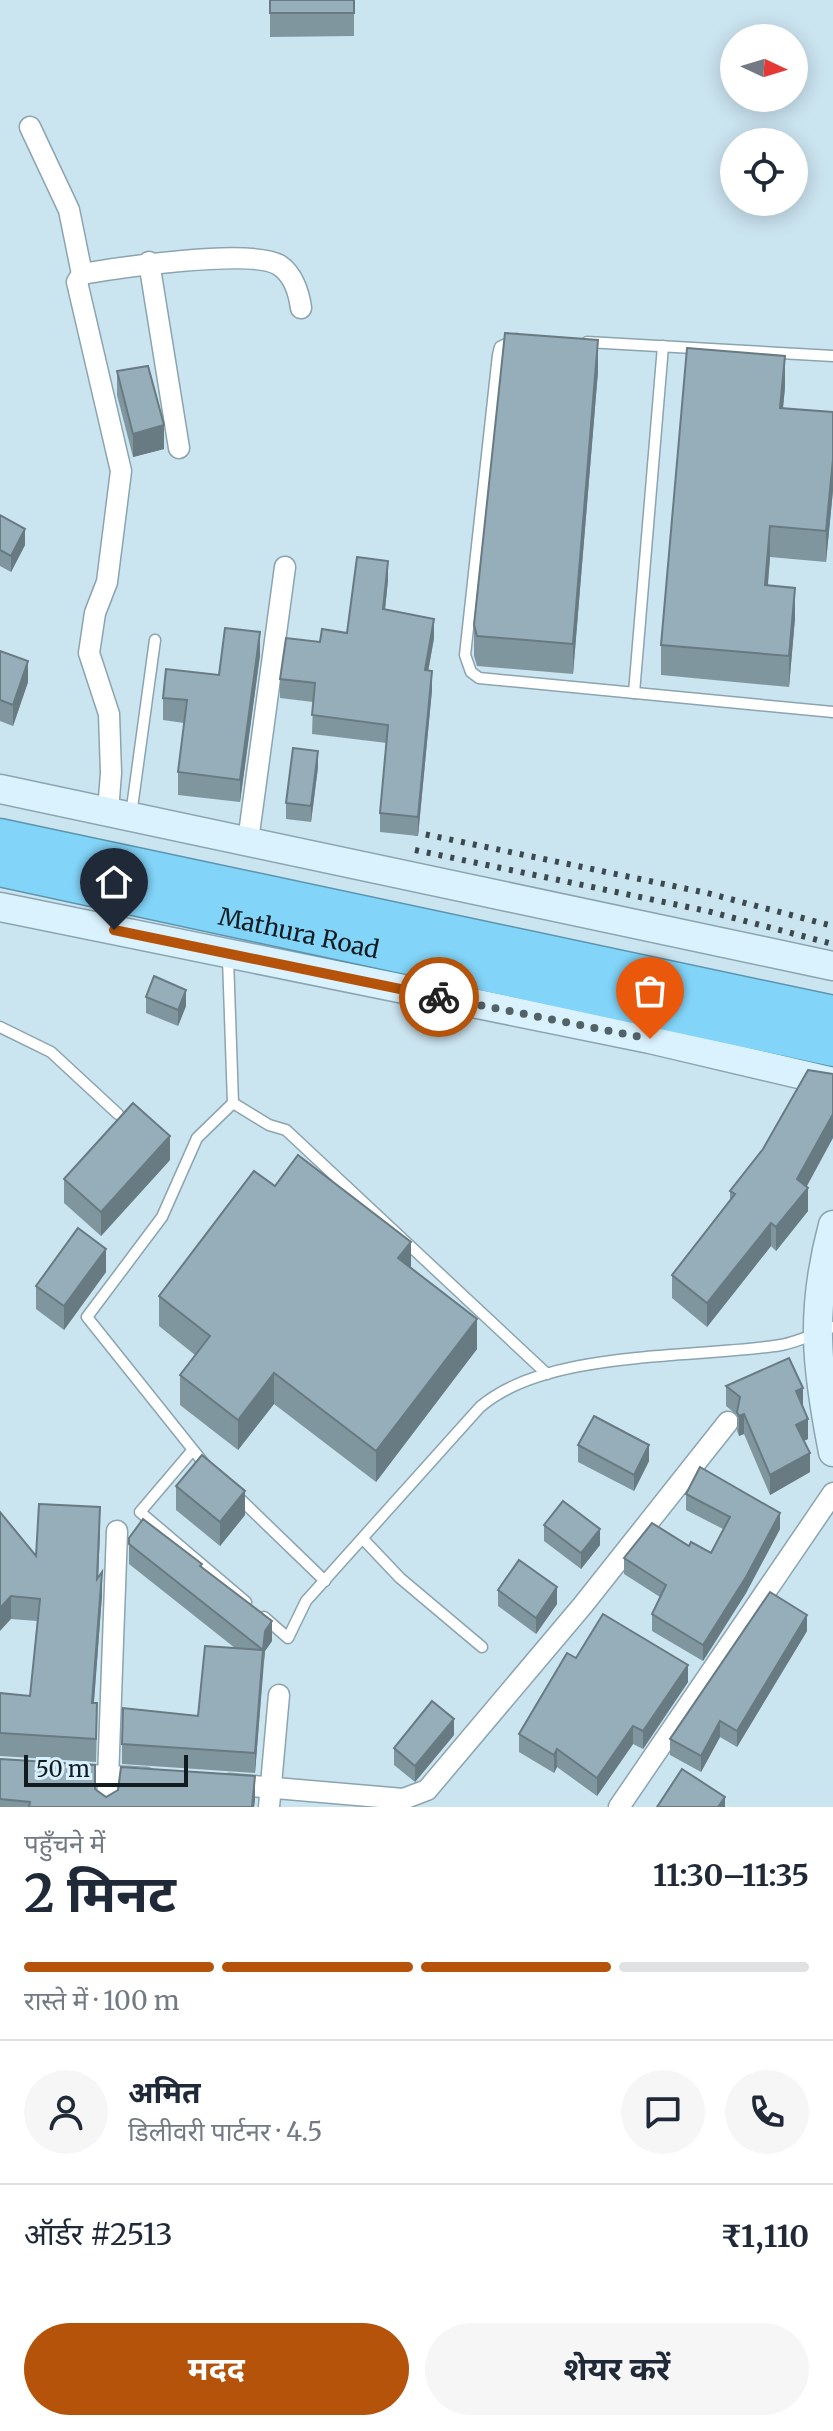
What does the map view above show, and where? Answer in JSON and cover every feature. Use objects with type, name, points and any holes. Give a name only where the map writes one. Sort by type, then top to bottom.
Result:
[{"type":"highway","name":"Mathura Road","points":[[0,837],[649,991],[833,1048]]},
{"type":"highway","name":"Mathura Road","points":[[0,868],[649,991],[833,1014]]},
{"type":"main road","points":[[0,789],[833,966]]},
{"type":"main road","points":[[0,907],[650,1039],[833,1082]]},
{"type":"main road","points":[[833,1225],[817,1296],[824,1330],[833,1452]]},
{"type":"street","points":[[30,127],[69,210],[82,274],[77,282],[109,383],[121,471],[107,582],[95,613],[89,653],[109,714],[111,773],[119,814]]},
{"type":"street","points":[[82,274],[149,262],[247,260],[278,265],[294,282],[301,308]]},
{"type":"street","points":[[149,262],[179,448]]},
{"type":"street","points":[[141,377],[166,373]]},
{"type":"street","points":[[248,841],[285,567]]},
{"type":"street","points":[[212,1783],[270,1797],[415,1797],[436,1780],[590,1609],[728,1422]]},
{"type":"street","points":[[619,1807],[699,1673],[833,1493]]},
{"type":"street","points":[[107,1807],[117,1531]]},
{"type":"street","points":[[270,1797],[279,1695]]},
{"type":"street","points":[[53,1774],[168,1780]]},
{"type":"lane","points":[[526,339],[507,342],[498,355],[466,663],[479,678],[833,712]]},
{"type":"lane","points":[[567,341],[833,356]]},
{"type":"lane","points":[[634,693],[663,346]]},
{"type":"lane","points":[[119,814],[155,640]]},
{"type":"lane","points":[[214,1473],[191,1452],[87,1317],[162,1217],[197,1138],[233,1103],[228,954]]},
{"type":"lane","points":[[0,1027],[51,1052],[118,1114]]},
{"type":"lane","points":[[233,1103],[269,1125],[286,1130],[547,1374]]},
{"type":"lane","points":[[191,1452],[140,1512],[288,1638],[306,1601],[480,1407],[512,1385],[547,1374],[640,1359],[784,1344],[824,1330]]},
{"type":"lane","points":[[225,1484],[325,1581]]},
{"type":"lane","points":[[363,1539],[400,1578],[482,1647]]},
{"type":"building","points":[[270,0],[354,0],[354,13],[270,13]]},
{"type":"building","points":[[505,333],[598,340],[573,644],[477,636],[474,625]]},
{"type":"building","points":[[687,348],[785,356],[780,408],[833,412],[833,459],[826,531],[770,526],[765,585],[795,588],[789,656],[661,645]]},
{"type":"building","points":[[148,366],[164,425],[133,434],[117,371]]},
{"type":"building","points":[[0,515],[25,529],[11,556],[0,550]]},
{"type":"building","points":[[357,557],[388,561],[383,609],[434,619],[425,670],[432,671],[418,817],[380,813],[388,725],[312,715],[315,683],[280,679],[286,638],[320,642],[322,629],[347,633]]},
{"type":"building","points":[[225,628],[260,632],[240,780],[178,772],[187,700],[163,698],[166,669],[219,675]]},
{"type":"building","points":[[0,651],[28,661],[13,705],[0,700]]},
{"type":"building","points":[[293,748],[318,751],[311,806],[286,803]]},
{"type":"building","points":[[154,976],[186,990],[178,1010],[146,997]]},
{"type":"building","points":[[808,1070],[833,1074],[833,1114],[797,1179],[808,1188],[776,1227],[771,1223],[707,1303],[672,1275],[735,1194],[730,1191],[763,1149]]},
{"type":"building","points":[[133,1103],[170,1136],[101,1212],[64,1179]]},
{"type":"building","points":[[298,1155],[411,1242],[398,1258],[477,1319],[376,1451],[274,1373],[238,1420],[180,1375],[210,1336],[159,1296],[254,1171],[275,1186]]},
{"type":"building","points":[[78,1228],[106,1249],[64,1306],[36,1286]]},
{"type":"building","points":[[789,1358],[803,1388],[796,1391],[808,1419],[796,1425],[810,1453],[770,1475],[744,1414],[739,1416],[737,1412],[740,1397],[726,1386]]},
{"type":"building","points":[[594,1416],[649,1445],[634,1475],[578,1445]]},
{"type":"building","points":[[202,1455],[245,1491],[220,1522],[176,1486]]},
{"type":"building","points":[[700,1467],[780,1513],[746,1577],[703,1645],[652,1614],[666,1585],[624,1558],[652,1523],[689,1546],[691,1542],[711,1553],[730,1517],[686,1494]]},
{"type":"building","points":[[563,1501],[600,1529],[581,1553],[544,1525]]},
{"type":"building","points":[[39,1504],[100,1507],[97,1579],[102,1572],[92,1703],[97,1703],[96,1739],[0,1733],[0,1693],[30,1696],[40,1599],[11,1596],[0,1608],[0,1512],[36,1556]]},
{"type":"building","points":[[143,1519],[272,1621],[265,1631],[263,1650],[129,1544],[129,1538]]},
{"type":"building","points":[[519,1560],[557,1587],[536,1618],[498,1590]]},
{"type":"building","points":[[770,1592],[807,1615],[737,1731],[720,1721],[701,1756],[670,1739]]},
{"type":"building","points":[[603,1614],[688,1665],[643,1731],[633,1726],[597,1778],[557,1749],[554,1755],[519,1734],[567,1653],[576,1658]]},
{"type":"building","points":[[205,1646],[263,1650],[255,1753],[122,1744],[123,1708],[198,1716]]},
{"type":"building","points":[[432,1701],[454,1719],[415,1766],[394,1748]]},
{"type":"building","points":[[0,1759],[95,1765],[95,1789],[106,1797],[118,1790],[121,1767],[255,1776],[252,1807],[29,1807],[30,1802],[0,1799]]},
{"type":"building","points":[[682,1769],[725,1797],[718,1807],[657,1807]]},
{"type":"railway","points":[[414,832],[707,893],[833,926]]},
{"type":"railway","points":[[415,850],[707,911],[833,944]]},
{"type":"way so far","points":[[439,997],[650,1039]]},
{"type":"route","points":[[114,930],[439,997]]}]
